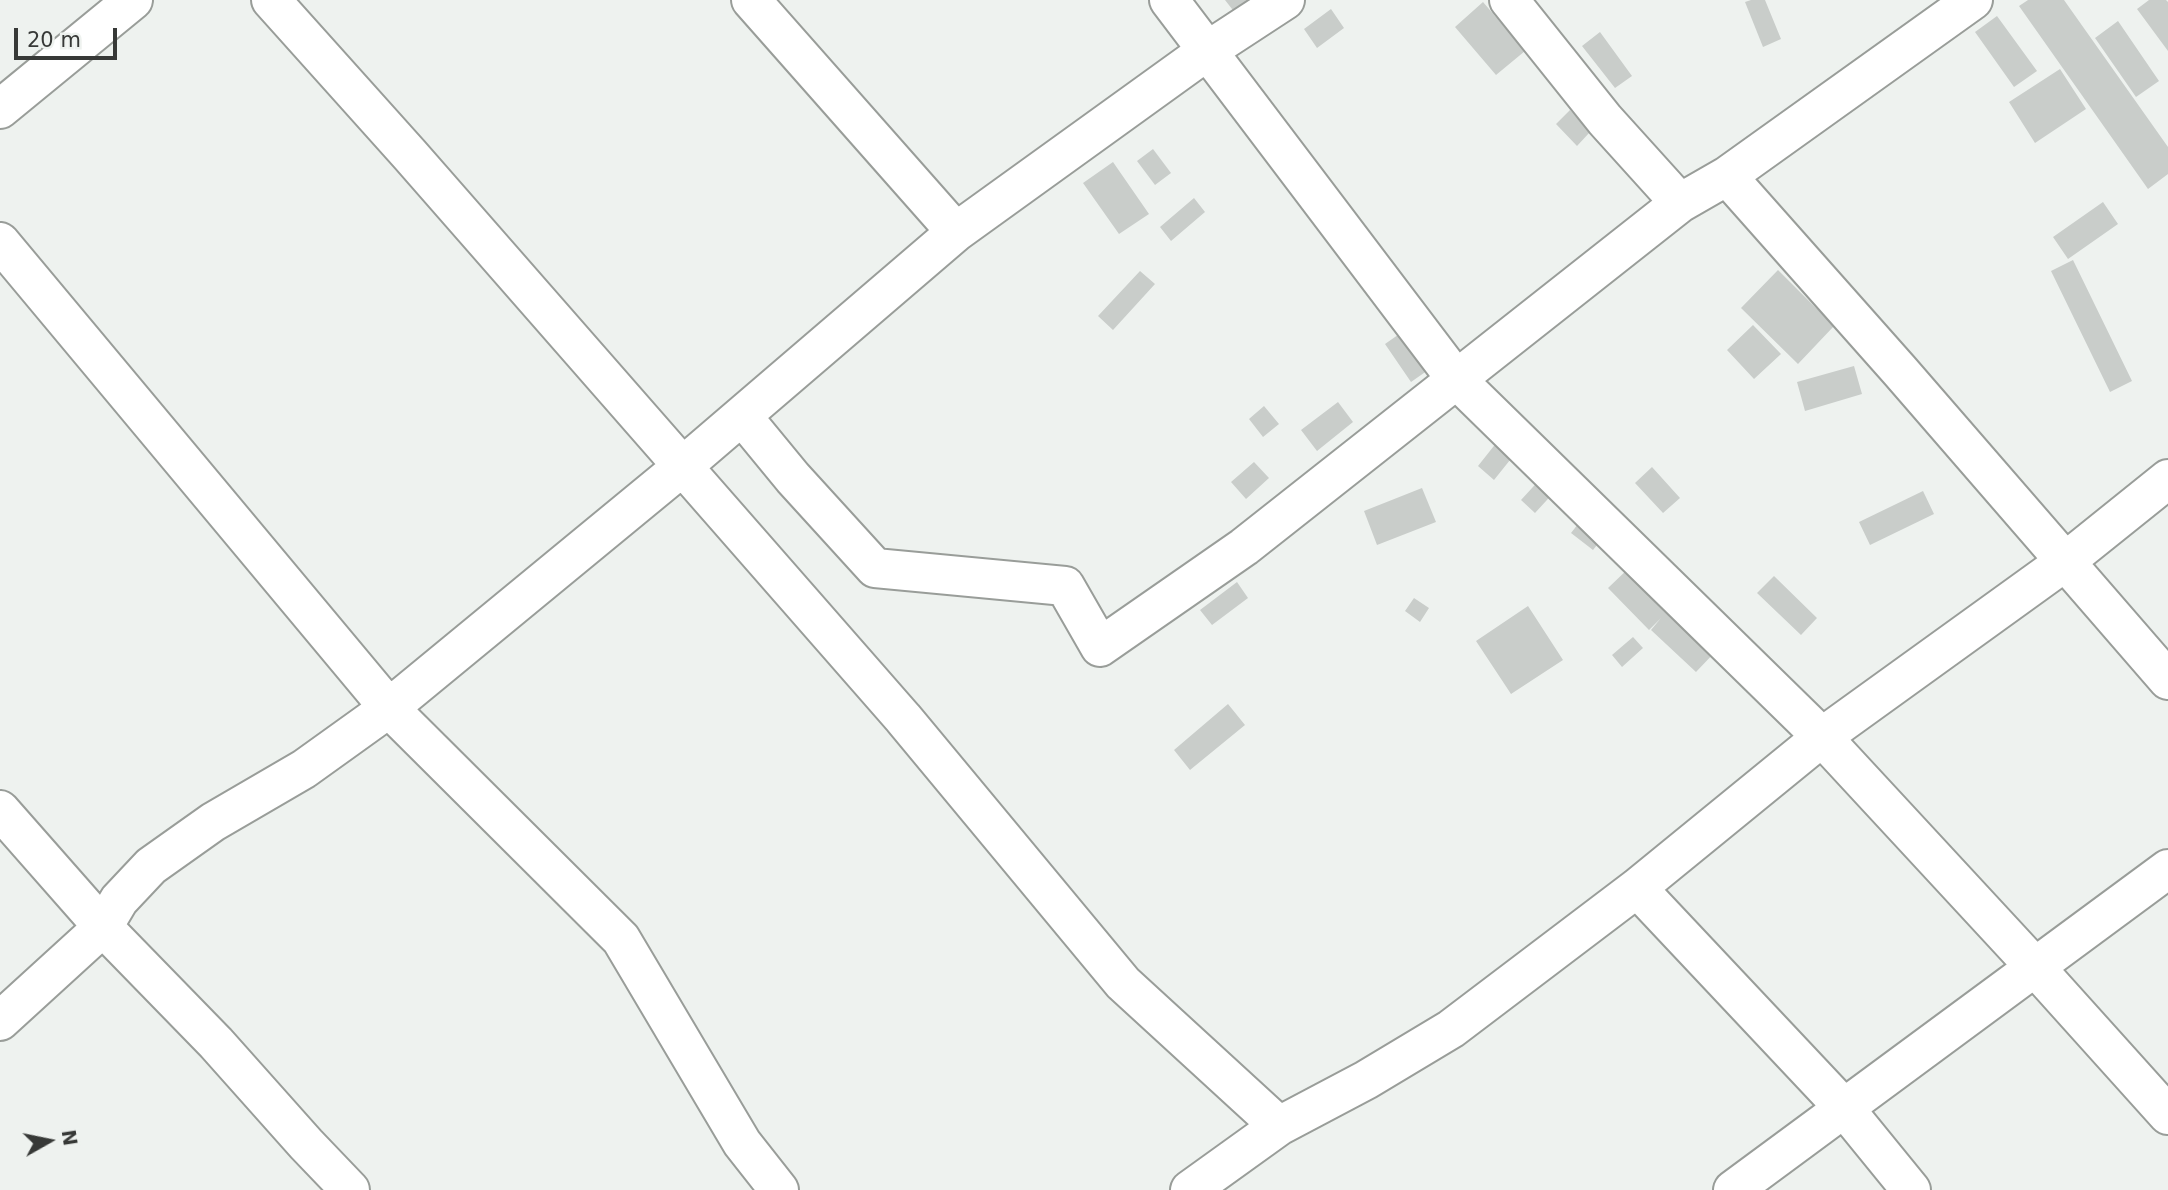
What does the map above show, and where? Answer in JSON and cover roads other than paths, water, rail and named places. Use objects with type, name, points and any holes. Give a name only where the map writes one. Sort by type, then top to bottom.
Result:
[{"type":"street","points":[[0,109],[133,0]]},
{"type":"street","points":[[271,0],[411,155],[903,718],[1124,983],[1279,1125]]},
{"type":"street","points":[[751,0],[956,232]]},
{"type":"street","points":[[1169,0],[1456,379],[1822,737],[2168,1115]]},
{"type":"street","points":[[0,1021],[103,928],[119,900],[151,866],[213,822],[304,769],[389,708],[683,467],[956,232],[1207,51],[1285,0]]},
{"type":"street","points":[[1509,0],[1605,120],[1680,204]]},
{"type":"street","points":[[742,416],[793,478],[875,568],[1065,586],[1100,647],[1244,547],[1680,204],[1727,176],[1973,0]]},
{"type":"street","points":[[1727,176],[2168,680]]},
{"type":"street","points":[[0,242],[389,708],[621,939],[742,1143],[779,1190]]},
{"type":"street","points":[[1190,1190],[1279,1125],[1366,1080],[1451,1029],[1637,888],[1822,737],[2066,561],[2168,479]]},
{"type":"street","points":[[0,810],[103,928],[216,1042],[350,1190]]},
{"type":"street","points":[[1733,1190],[2168,869]]},
{"type":"street","points":[[1637,888],[1844,1109],[1911,1190]]}]
